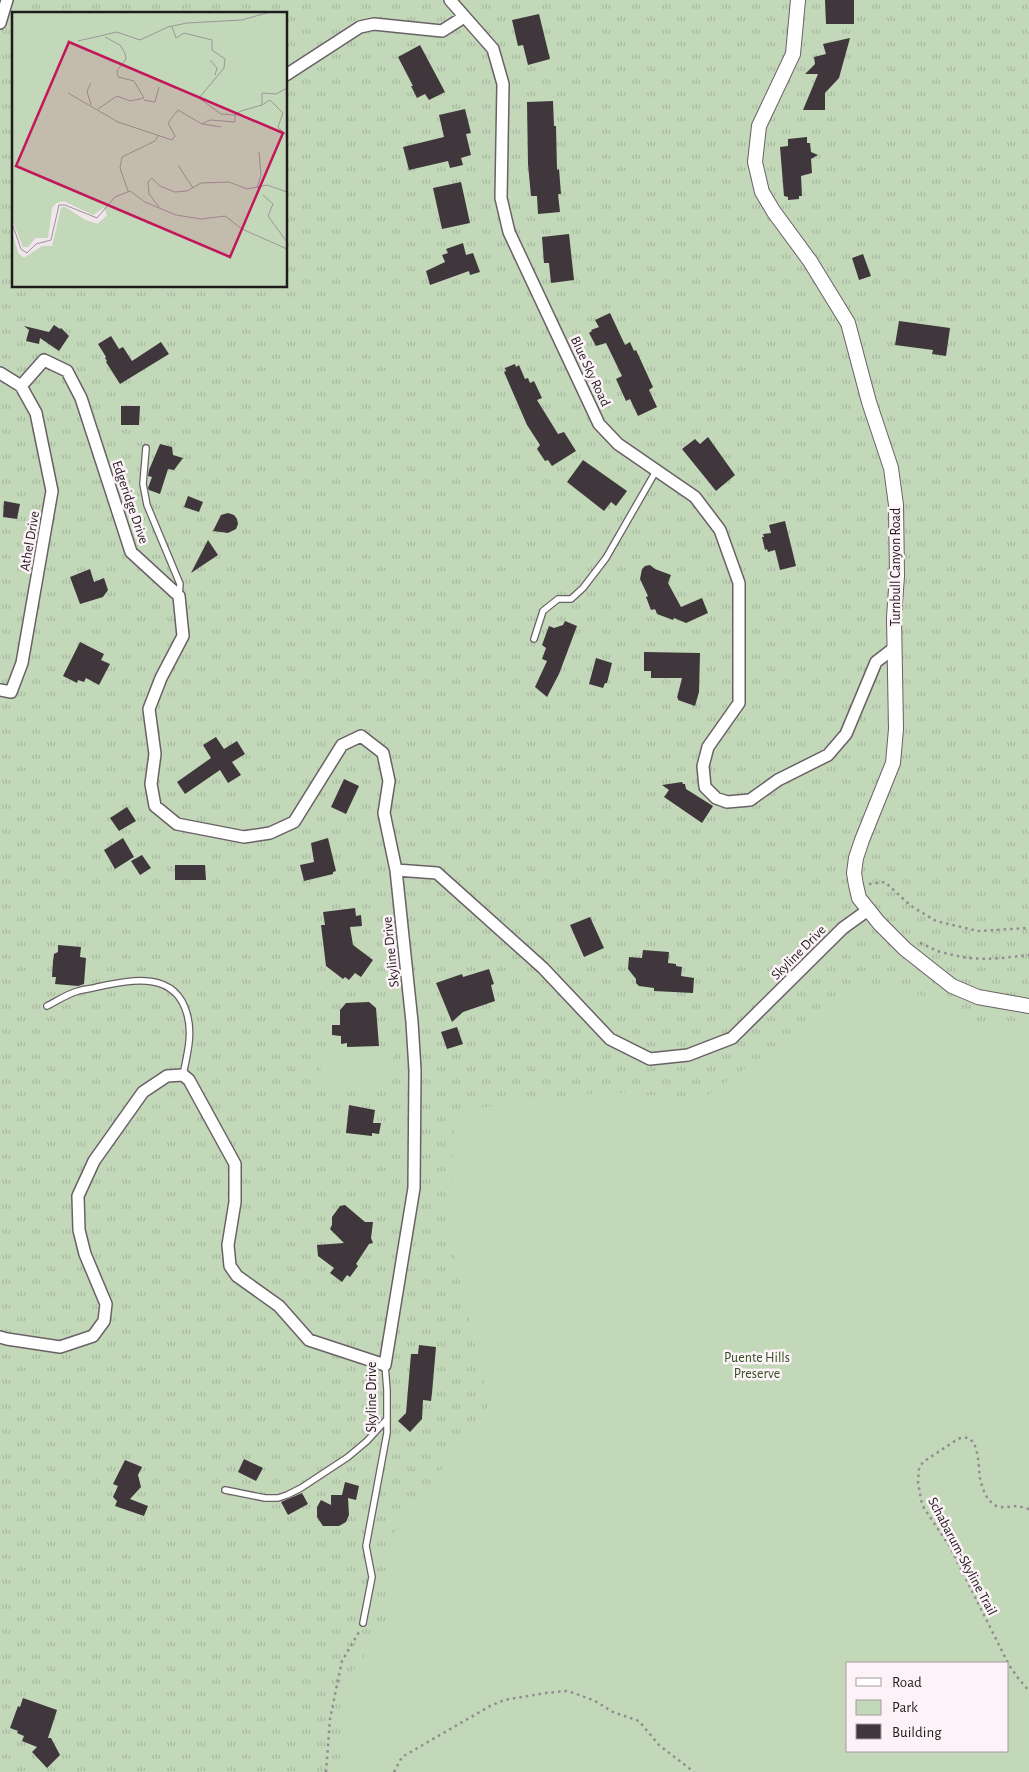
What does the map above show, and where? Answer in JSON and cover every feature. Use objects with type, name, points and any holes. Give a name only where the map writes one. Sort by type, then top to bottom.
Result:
[{"type":"street","points":[[0,23],[7,0]]},
{"type":"street","name":"Blue Sky Road","points":[[450,0],[493,49],[503,84],[501,198],[508,232],[599,424],[618,444],[695,497],[720,530],[739,583],[739,703],[708,747],[702,766],[705,787],[716,798],[727,802],[750,800],[778,780],[828,755],[846,734],[876,662],[894,648]]},
{"type":"street","name":"Turnbull Canyon Road","points":[[798,0],[793,54],[759,126],[755,162],[762,192],[774,212],[810,260],[848,323],[869,402],[890,468],[896,505],[897,576],[894,617],[896,729],[893,763],[862,840],[855,866],[856,885],[859,898],[868,910],[905,949],[939,976],[967,993],[992,1001],[1029,1006]]},
{"type":"street","points":[[288,74],[360,27],[374,24],[442,31],[464,17]]},
{"type":"street","name":"Edgeridge Drive","points":[[21,386],[44,360],[66,371],[80,398],[131,552],[179,596]]},
{"type":"street","points":[[0,373],[21,386]]},
{"type":"street","name":"Athel Drive","points":[[0,690],[11,692],[22,663],[52,491],[36,413],[21,386]]},
{"type":"street","points":[[179,596],[183,636],[161,678],[149,709],[155,754],[151,784],[155,806],[177,824],[244,837],[270,833],[294,822],[342,745],[361,736],[383,753],[389,781],[384,813],[396,870]]},
{"type":"street","name":"Skyline Drive","points":[[385,1365],[414,1188],[415,1070],[412,1022],[396,870],[437,873],[543,968],[610,1039],[650,1059],[688,1055],[732,1038],[843,928],[868,910]]},
{"type":"street","points":[[0,1337],[60,1347],[92,1336],[104,1321],[106,1304],[85,1254],[78,1230],[78,1196],[94,1161],[143,1092],[167,1076],[182,1075],[189,1080],[236,1164],[235,1202],[228,1245],[230,1266],[237,1276],[280,1306],[309,1340],[385,1365]]},
{"type":"lane","points":[[146,448],[142,484],[146,505],[180,584],[179,596]]},
{"type":"lane","points":[[534,639],[543,611],[558,599],[570,599],[584,588],[606,558],[656,470]]},
{"type":"lane","points":[[47,1006],[77,992],[119,982],[154,981],[169,987],[181,998],[188,1015],[189,1047],[182,1075]]},
{"type":"lane","name":"Skyline Drive","points":[[364,1623],[372,1576],[366,1546],[386,1444],[387,1390],[385,1365]]},
{"type":"lane","points":[[225,1490],[266,1498],[278,1498],[288,1495],[348,1457],[367,1441],[387,1419]]},
{"type":"path","points":[[856,885],[885,882],[911,906],[936,921],[978,931],[1029,928]]},
{"type":"path","points":[[905,949],[917,942],[938,952],[967,959],[981,960],[1029,956]]},
{"type":"path","name":"Schabarum-Skyline Trail","points":[[1007,1662],[950,1548],[924,1508],[918,1482],[919,1469],[923,1462],[958,1439],[962,1437],[968,1438],[973,1443],[977,1452],[980,1480],[983,1489],[992,1503],[1000,1507],[1018,1506],[1029,1509]]},
{"type":"path","points":[[326,1772],[330,1719],[342,1661],[364,1623]]},
{"type":"path","name":"Schabarum-Skyline Trail","points":[[1009,1665],[1029,1691]]},
{"type":"path","points":[[394,1772],[402,1757],[490,1706],[504,1700],[522,1696],[566,1691],[638,1721],[659,1745],[694,1772]]},
{"type":"green space","points":[[0,0],[1029,0],[1029,1772],[0,1772]]},
{"type":"green space","name":"Puente Hills Preserve","points":[[862,985],[925,996],[988,1027],[1029,1029],[1029,1772],[343,1772],[347,1679],[390,1621],[387,1542],[489,1405],[451,1240],[454,1111],[605,1092],[702,1099]]},
{"type":"green space","points":[[387,1048],[393,1053],[394,1077],[388,1084],[328,1086],[321,1080],[320,1057],[327,1050]]},
{"type":"building","points":[[825,0],[854,0],[854,24],[826,24]]},
{"type":"building","points":[[539,14],[550,59],[528,65],[523,45],[518,46],[512,20]]},
{"type":"building","points":[[850,38],[839,78],[825,93],[825,110],[803,110],[818,74],[805,74],[815,64],[814,57],[826,54],[823,44]]},
{"type":"building","points":[[420,45],[445,92],[429,100],[425,94],[417,98],[398,57]]},
{"type":"building","points":[[553,101],[554,126],[556,126],[557,170],[559,169],[561,194],[558,194],[560,212],[538,214],[537,196],[531,196],[528,164],[527,102]]},
{"type":"building","points":[[465,109],[471,133],[466,134],[471,155],[461,158],[463,165],[450,168],[448,161],[409,170],[403,147],[444,137],[439,115]]},
{"type":"building","points":[[807,137],[807,143],[810,143],[811,152],[818,155],[811,159],[812,173],[801,176],[802,196],[799,196],[799,199],[788,200],[788,197],[784,196],[780,147],[788,146],[788,139]]},
{"type":"building","points":[[461,182],[470,223],[442,229],[433,188]]},
{"type":"building","points":[[569,234],[574,280],[551,283],[549,263],[544,263],[542,237]]},
{"type":"building","points":[[463,243],[466,255],[473,253],[480,272],[470,275],[469,271],[430,285],[426,271],[445,262],[442,255],[448,253],[446,249]]},
{"type":"building","points":[[863,254],[871,276],[859,280],[852,258]]},
{"type":"building","points":[[610,313],[625,345],[630,342],[634,351],[636,350],[653,387],[649,390],[657,407],[638,416],[630,399],[626,401],[616,379],[622,376],[606,343],[596,346],[589,333],[591,330],[599,327],[595,320]]},
{"type":"building","points":[[899,321],[950,328],[946,356],[932,354],[933,350],[895,345]]},
{"type":"building","points":[[54,325],[61,328],[69,336],[59,351],[40,338],[39,344],[26,341],[29,330],[24,326],[49,332]]},
{"type":"building","points":[[111,336],[119,349],[123,347],[132,361],[161,342],[169,354],[120,384],[106,362],[106,357],[98,344]]},
{"type":"building","points":[[515,364],[516,367],[519,365],[525,379],[528,378],[530,383],[534,381],[542,398],[537,400],[558,434],[564,432],[576,451],[552,466],[548,460],[545,461],[537,449],[540,445],[527,425],[504,372],[506,371],[505,368]]},
{"type":"building","points":[[121,406],[140,406],[139,425],[121,425]]},
{"type":"building","points":[[708,437],[735,475],[716,491],[682,449],[695,439],[700,444]]},
{"type":"building","points":[[160,444],[172,447],[173,455],[183,458],[174,470],[168,469],[160,494],[149,490],[152,477],[148,476]]},
{"type":"building","points":[[583,460],[627,491],[616,506],[611,502],[604,511],[567,482]]},
{"type":"building","points":[[188,496],[203,502],[199,512],[184,507]]},
{"type":"building","points":[[4,501],[20,504],[17,519],[3,517]]},
{"type":"building","points":[[228,513],[234,515],[237,519],[236,529],[228,533],[213,531],[221,515]]},
{"type":"building","points":[[785,521],[796,566],[780,570],[775,550],[768,552],[767,549],[765,550],[762,537],[764,537],[763,534],[771,533],[769,525]]},
{"type":"building","points":[[208,540],[218,555],[191,573]]},
{"type":"building","points":[[650,565],[671,575],[668,583],[681,607],[702,598],[708,613],[686,623],[657,614],[655,609],[651,610],[646,597],[648,596],[640,579],[642,569]]},
{"type":"building","points":[[90,569],[94,582],[104,578],[108,590],[103,597],[80,604],[70,577]]},
{"type":"building","points":[[565,621],[577,626],[559,674],[547,697],[535,687],[547,661],[542,659],[546,648],[542,645],[549,626],[554,628],[563,625]]},
{"type":"building","points":[[80,642],[104,654],[101,660],[110,664],[99,685],[86,678],[84,682],[78,680],[77,683],[63,676]]},
{"type":"building","points":[[644,652],[700,653],[699,692],[695,706],[677,698],[682,678],[651,678],[651,671],[644,671]]},
{"type":"building","points":[[596,658],[612,663],[607,683],[605,683],[603,688],[589,684]]},
{"type":"building","points":[[216,737],[224,749],[237,741],[245,754],[232,762],[241,775],[228,783],[220,770],[185,794],[177,782],[211,758],[203,745]]},
{"type":"building","points":[[344,779],[359,786],[346,814],[331,807]]},
{"type":"building","points":[[682,782],[685,784],[686,789],[713,806],[702,823],[664,797],[669,790],[662,785]]},
{"type":"building","points":[[127,807],[136,821],[119,831],[110,818]]},
{"type":"building","points":[[123,838],[134,857],[115,869],[104,850]]},
{"type":"building","points":[[328,838],[336,871],[333,874],[304,881],[300,865],[314,862],[311,843]]},
{"type":"building","points":[[142,855],[151,868],[140,875],[131,861]]},
{"type":"building","points":[[175,865],[205,865],[206,880],[175,880]]},
{"type":"building","points":[[355,908],[356,916],[361,915],[362,926],[350,927],[353,945],[373,960],[361,977],[355,973],[349,980],[345,977],[343,979],[326,966],[321,925],[325,925],[323,912]]},
{"type":"building","points":[[590,917],[604,948],[584,957],[570,925]]},
{"type":"building","points":[[58,945],[81,947],[80,957],[86,958],[84,984],[78,986],[55,984],[56,977],[52,977],[53,961],[54,954],[58,952]]},
{"type":"building","points":[[643,950],[669,952],[668,963],[682,967],[681,976],[694,978],[693,993],[654,991],[654,988],[639,986],[628,969],[629,957],[642,958]]},
{"type":"building","points":[[489,969],[494,984],[491,985],[495,1001],[463,1012],[452,1022],[436,983],[462,974],[463,977]]},
{"type":"building","points":[[369,1002],[376,1008],[379,1046],[347,1047],[347,1043],[341,1044],[341,1036],[332,1035],[332,1025],[340,1025],[340,1010],[346,1003]]},
{"type":"building","points":[[457,1027],[463,1044],[447,1049],[441,1032]]},
{"type":"building","points":[[349,1105],[375,1110],[373,1123],[381,1123],[379,1134],[372,1133],[372,1136],[346,1133]]},
{"type":"building","points":[[345,1205],[365,1222],[373,1222],[371,1238],[373,1243],[369,1244],[350,1277],[347,1275],[342,1282],[330,1273],[334,1268],[318,1256],[317,1245],[344,1243],[330,1229],[332,1217],[340,1206]]},
{"type":"building","points":[[419,1345],[436,1347],[432,1393],[431,1401],[423,1400],[422,1419],[410,1432],[398,1421],[406,1413],[411,1354],[418,1354]]},
{"type":"building","points":[[244,1459],[263,1468],[256,1481],[238,1472]]},
{"type":"building","points":[[125,1460],[142,1467],[138,1475],[141,1487],[130,1499],[148,1506],[144,1516],[115,1506],[117,1501],[113,1497],[118,1486],[113,1484]]},
{"type":"building","points":[[345,1482],[359,1486],[356,1500],[348,1498],[349,1515],[346,1522],[339,1526],[323,1526],[317,1517],[317,1507],[321,1500],[331,1505],[331,1495],[342,1495]]},
{"type":"building","points":[[302,1493],[308,1504],[288,1515],[281,1502]]},
{"type":"building","points":[[23,1698],[57,1710],[48,1738],[51,1738],[60,1755],[47,1768],[32,1752],[37,1747],[22,1741],[24,1736],[10,1728]]}]
